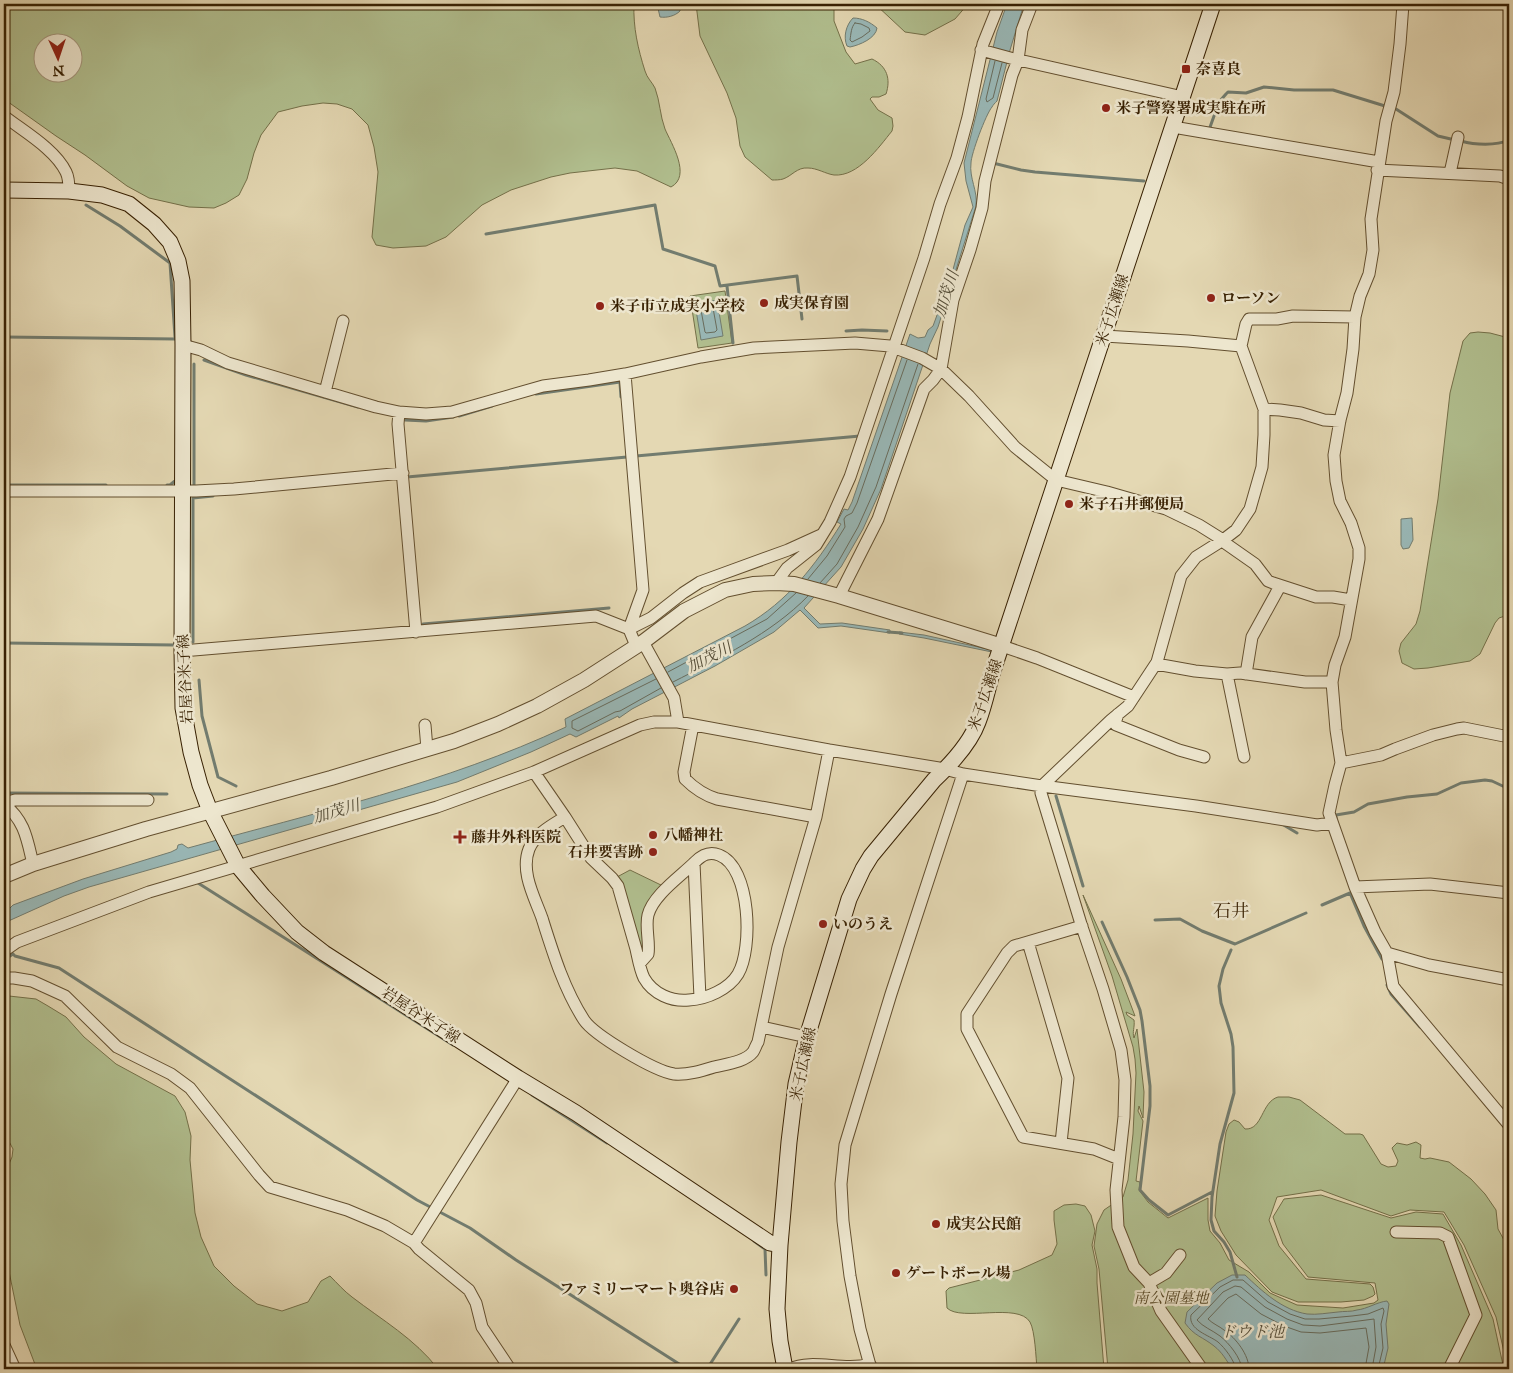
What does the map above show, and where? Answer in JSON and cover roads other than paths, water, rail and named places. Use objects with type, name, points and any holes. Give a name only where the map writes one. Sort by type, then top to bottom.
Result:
[{"type":"main road","name":"米子広瀬線","points":[[785,1369],[777,1308],[780,1245],[796,1084],[807,1036],[850,900],[862,869],[880,844],[964,747],[978,723],[1213,4]]},
{"type":"main road","name":"岩屋谷米子線","points":[[4,190],[70,191],[102,195],[129,204],[154,224],[170,242],[178,261],[182,281],[183,345],[183,708],[191,752],[200,785],[213,817],[236,863],[263,896],[297,932],[324,953],[518,1078],[576,1113],[770,1243],[780,1245]]},
{"type":"street","points":[[776,583],[787,568],[816,545],[830,522],[900,349],[902,320],[957,158],[968,116],[981,50],[999,4]]},
{"type":"street","points":[[835,594],[878,519],[924,389],[934,380],[941,369],[953,300],[982,208],[985,181],[1022,30],[1032,4]]},
{"type":"street","points":[[1402,4],[1400,44],[1394,92],[1386,120],[1371,219],[1373,250],[1369,274],[1360,296],[1355,318],[1352,358],[1334,455],[1340,500],[1352,523],[1359,559],[1345,637],[1335,665],[1332,682],[1336,730],[1342,762],[1329,813],[1355,887],[1375,932],[1387,953],[1393,986],[1509,1125]]},
{"type":"street","points":[[981,50],[1016,60],[1183,97]]},
{"type":"street","points":[[4,116],[58,160],[68,178],[70,191]]},
{"type":"street","points":[[1173,127],[1378,166],[1500,176],[1509,179]]},
{"type":"street","points":[[1450,173],[1458,138]]},
{"type":"street","points":[[1202,1369],[1161,1310],[1149,1283],[1134,1266],[1118,1227],[1116,1190],[1124,1117],[1125,1080],[1120,1050],[1103,989],[1041,793],[1042,786],[1128,706],[1156,664],[1181,576],[1196,557],[1236,530],[1250,509],[1262,467],[1264,409],[1241,346],[1249,319],[1276,320],[1293,316],[1355,318]]},
{"type":"street","points":[[325,392],[343,321]]},
{"type":"street","points":[[1104,336],[1188,340],[1241,346]]},
{"type":"street","points":[[183,345],[201,350],[228,363],[376,407],[399,412],[426,414],[452,412],[543,386],[625,374],[701,357],[754,348],[855,343],[900,349],[922,358],[941,369],[1015,446],[1056,480],[1166,509],[1199,525],[1223,540],[1255,564],[1268,581],[1316,597],[1351,600]]},
{"type":"street","points":[[625,374],[643,590],[629,629]]},
{"type":"street","points":[[1264,409],[1294,412],[1324,420],[1340,420]]},
{"type":"street","points":[[399,412],[398,424],[416,632]]},
{"type":"street","points":[[4,491],[183,491],[234,489],[403,473]]},
{"type":"street","points":[[629,629],[651,618],[700,582],[788,550],[822,535]]},
{"type":"street","points":[[4,876],[33,864],[213,817],[454,741],[489,728],[537,706],[642,646],[684,611],[724,590],[753,584],[794,584],[835,594],[1037,658],[1134,697]]},
{"type":"street","points":[[1246,674],[1252,637],[1280,586]]},
{"type":"street","points":[[182,651],[596,616],[629,629],[642,646],[674,698],[678,722]]},
{"type":"street","points":[[1156,664],[1195,671],[1246,674],[1305,682],[1332,682]]},
{"type":"street","points":[[1228,674],[1244,757]]},
{"type":"street","points":[[1118,714],[1116,726],[1179,750],[1204,757]]},
{"type":"street","points":[[4,951],[18,942],[149,892],[236,863],[437,808],[534,772],[640,725],[654,722],[678,722],[945,769],[963,774],[1042,786],[1196,806],[1318,825],[1332,824]]},
{"type":"street","points":[[425,725],[427,749]]},
{"type":"street","points":[[693,725],[684,772],[684,779],[692,786],[705,795],[717,799],[816,817]]},
{"type":"street","points":[[1342,762],[1381,756],[1394,749],[1433,735],[1457,729],[1464,728],[1509,737]]},
{"type":"street","points":[[565,817],[541,834],[531,845],[527,857],[527,872],[554,955],[572,999],[585,1022],[596,1032],[638,1059],[656,1069],[674,1074],[692,1074],[743,1059],[752,1053],[758,1042],[778,946],[816,817],[829,750]]},
{"type":"street","points":[[534,772],[591,858],[618,886],[640,963],[644,977],[657,993],[682,1001],[700,998],[722,989],[738,974],[743,964],[747,922],[737,872],[728,860],[721,856],[708,854],[701,856],[658,898],[651,908],[648,916],[648,954],[640,963]]},
{"type":"street","points":[[789,1369],[799,1365],[841,1368],[870,1367],[860,1329],[850,1276],[842,1216],[841,1184],[845,1146],[888,1003],[963,774]]},
{"type":"street","points":[[33,864],[26,834],[15,813],[4,804],[14,800],[148,800]]},
{"type":"street","points":[[694,863],[700,998]]},
{"type":"street","points":[[1355,887],[1430,884],[1509,893]]},
{"type":"street","points":[[1082,926],[1014,946],[1007,953],[966,1014],[967,1029],[1023,1137],[1094,1148],[1119,1160]]},
{"type":"street","points":[[1028,942],[1068,1078],[1061,1143]]},
{"type":"street","points":[[1387,953],[1429,965],[1509,980]]},
{"type":"street","points":[[4,978],[32,981],[65,996],[117,1047],[171,1074],[190,1088],[259,1175],[270,1186],[347,1210],[385,1226],[414,1242],[419,1249],[469,1290],[476,1303],[482,1327],[510,1369]]},
{"type":"street","points":[[762,1027],[807,1036]]},
{"type":"street","points":[[414,1242],[518,1078]]},
{"type":"street","points":[[1396,1232],[1440,1233],[1448,1237],[1476,1315],[1449,1369]]},
{"type":"street","points":[[1149,1283],[1166,1273],[1180,1255]]},
{"type":"street","points":[[4,1345],[16,1369]]},
{"type":"water","points":[[657,4],[680,4],[680,11],[671,16],[660,17]]},
{"type":"water","name":"加茂川","points":[[1007,4],[1024,4],[997,101],[986,117],[973,151],[971,169],[976,206],[938,327],[930,344],[881,489],[863,529],[841,567],[804,608],[820,624],[842,623],[890,630],[890,633],[841,626],[818,628],[800,610],[774,632],[715,666],[632,709],[619,718],[618,716],[576,737],[570,734],[457,782],[89,887],[4,923],[4,914],[13,905],[83,879],[171,852],[177,849],[178,845],[182,844],[188,848],[332,809],[427,781],[521,747],[566,727],[565,719],[745,626],[787,594],[821,554],[841,524],[837,522],[844,509],[848,510],[852,502],[910,334],[918,338],[925,337],[928,330],[933,326],[951,277],[965,225],[973,207],[966,181],[964,163],[997,32]]},
{"type":"water","points":[[853,18],[866,21],[877,28],[871,38],[850,47],[847,46],[845,35]]},
{"type":"water","points":[[717,300],[723,336],[701,340],[695,304]]},
{"type":"water","points":[[1412,518],[1413,540],[1409,548],[1403,549],[1401,545],[1401,519]]},
{"type":"water","points":[[899,632],[924,635],[992,650],[992,652],[899,634]]},
{"type":"water","name":"ドウド池","points":[[1232,1275],[1245,1275],[1281,1304],[1307,1314],[1352,1311],[1387,1301],[1389,1304],[1386,1324],[1388,1348],[1383,1369],[1232,1369],[1217,1348],[1195,1334],[1185,1323],[1187,1312],[1217,1283]]},
{"type":"waterway","points":[[1209,130],[1219,102],[1228,92],[1246,93],[1264,87],[1294,90],[1333,90],[1385,106]]},
{"type":"waterway","points":[[1396,109],[1438,136],[1455,140]]},
{"type":"waterway","points":[[1461,141],[1485,144],[1509,140]]},
{"type":"waterway","points":[[993,163],[1035,172],[1144,181]]},
{"type":"waterway","points":[[86,205],[120,226],[170,263],[175,337]]},
{"type":"waterway","points":[[486,234],[655,205],[663,249],[715,266],[720,286],[797,276],[802,319]]},
{"type":"waterway","points":[[727,286],[733,343]]},
{"type":"waterway","points":[[846,331],[887,331]]},
{"type":"waterway","points":[[4,337],[176,339]]},
{"type":"waterway","points":[[204,360],[246,375],[358,407]]},
{"type":"waterway","points":[[194,364],[194,488]]},
{"type":"waterway","points":[[536,394],[620,382]]},
{"type":"waterway","points":[[620,383],[621,397]]},
{"type":"waterway","points":[[459,416],[492,406]]},
{"type":"waterway","points":[[405,420],[426,421],[453,417]]},
{"type":"waterway","points":[[636,456],[860,436]]},
{"type":"waterway","points":[[407,477],[627,457]]},
{"type":"waterway","points":[[167,485],[170,485],[176,478]]},
{"type":"waterway","points":[[4,485],[106,485]]},
{"type":"waterway","points":[[193,642],[193,498],[213,496]]},
{"type":"waterway","points":[[423,624],[609,608]]},
{"type":"waterway","points":[[888,632],[902,633]]},
{"type":"waterway","points":[[4,643],[175,645],[175,641]]},
{"type":"waterway","points":[[199,680],[202,716],[218,777],[236,786]]},
{"type":"waterway","points":[[1336,818],[1336,815],[1354,812],[1368,804],[1437,794],[1461,783],[1485,780],[1492,781],[1509,789]]},
{"type":"waterway","points":[[4,793],[167,794]]},
{"type":"waterway","points":[[1056,796],[1083,886]]},
{"type":"waterway","points":[[1282,824],[1297,833]]},
{"type":"waterway","points":[[198,883],[453,1045]]},
{"type":"waterway","points":[[1322,905],[1350,893],[1364,926],[1382,959]]},
{"type":"waterway","points":[[1155,920],[1180,919],[1202,931],[1235,944],[1306,913]]},
{"type":"waterway","points":[[1102,922],[1127,977],[1140,1010],[1142,1021],[1150,1086],[1150,1106],[1140,1190],[1168,1215],[1212,1192]]},
{"type":"waterway","points":[[1231,950],[1223,969],[1219,986],[1221,1003],[1233,1047],[1234,1093],[1220,1144],[1212,1197],[1211,1220],[1214,1231],[1230,1252],[1237,1277]]},
{"type":"waterway","points":[[11,952],[15,956],[59,968],[417,1200],[470,1228],[516,1260],[687,1369]]},
{"type":"waterway","points":[[4,960],[13,954]]},
{"type":"waterway","points":[[1387,985],[1391,994],[1420,1027]]},
{"type":"waterway","points":[[532,1095],[607,1143]]},
{"type":"waterway","points":[[754,1241],[765,1249],[766,1275]]},
{"type":"waterway","points":[[707,1369],[739,1319]]},
{"type":"place","name":"奈喜良","points":[[1186,69]]},
{"type":"place","name":"米子警察署成実駐在所","points":[[1106,108]]},
{"type":"place","name":"ローソン","points":[[1211,298]]},
{"type":"place","name":"成実保育園","points":[[764,303]]},
{"type":"place","name":"米子市立成実小学校","points":[[600,306]]},
{"type":"place","name":"米子石井郵便局","points":[[1069,504]]},
{"type":"place","name":"八幡神社","points":[[653,835]]},
{"type":"place","name":"藤井外科医院","points":[[460,837]]},
{"type":"place","name":"石井要害跡","points":[[653,852]]},
{"type":"place","name":"いのうえ","points":[[823,924]]},
{"type":"place","name":"成実公民館","points":[[936,1224]]},
{"type":"place","name":"ゲートボール場","points":[[896,1273]]},
{"type":"place","name":"ファミリーマート奥谷店","points":[[734,1289]]},
{"type":"district","name":"石井","points":[[1231,911]]},
{"type":"park label","name":"南公園墓地","points":[[1171,1298]]}]
